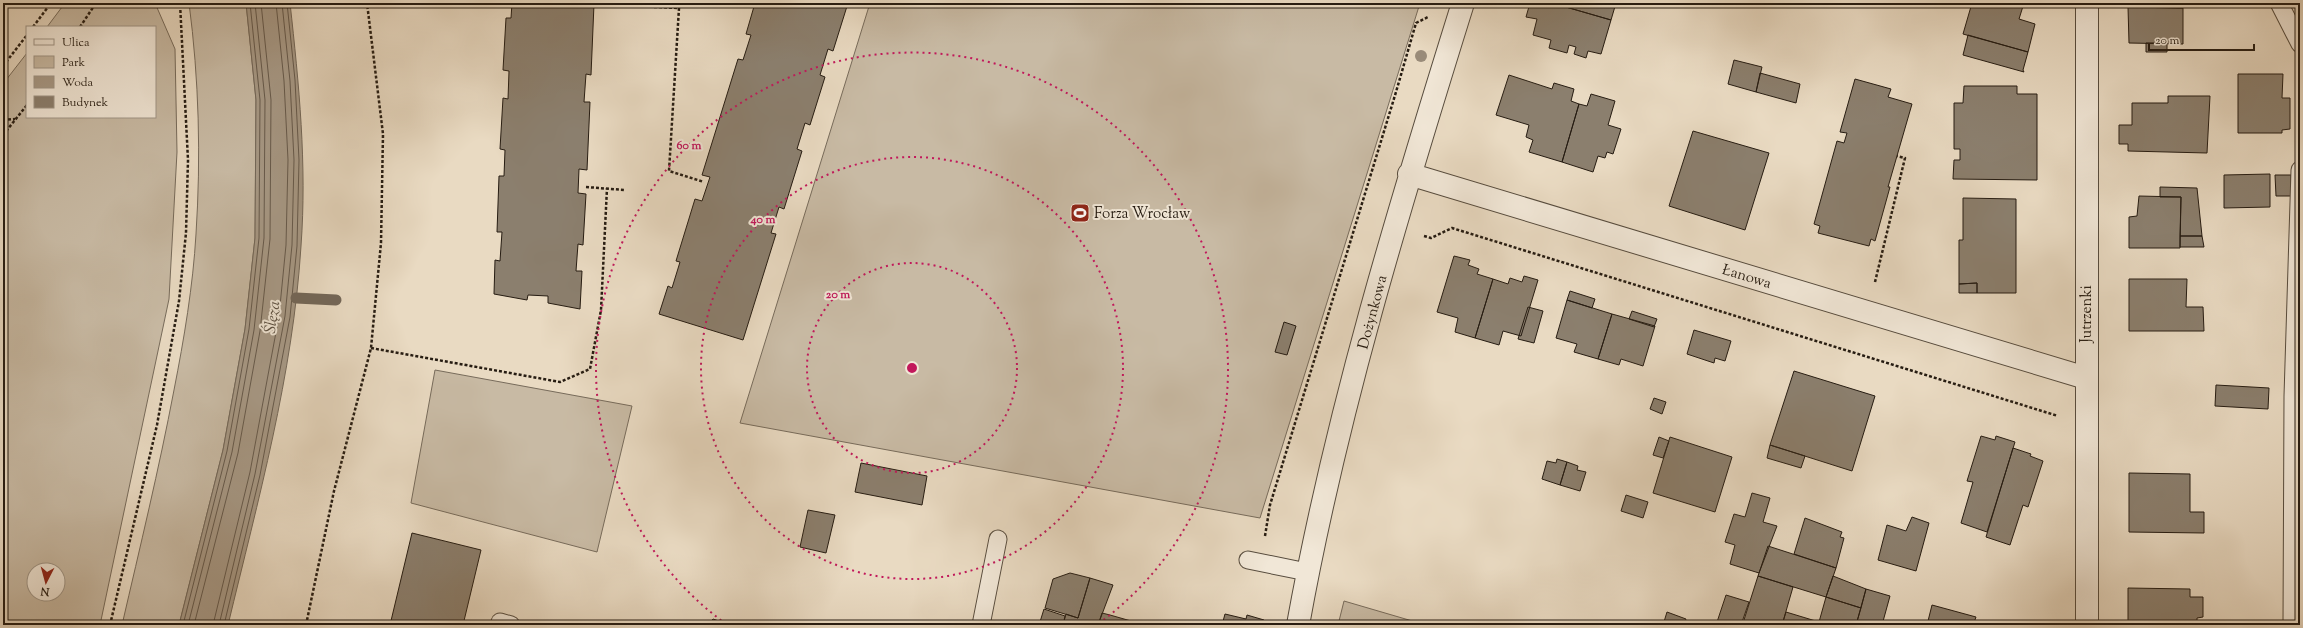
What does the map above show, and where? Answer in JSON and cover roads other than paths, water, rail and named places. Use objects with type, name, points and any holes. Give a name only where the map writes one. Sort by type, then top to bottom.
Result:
[{"type":"street","name":"Dożynkowa","points":[[1298,625],[1307,572],[1337,442],[1409,174],[1463,3]]},
{"type":"street","name":"Jutrzenki","points":[[2087,3],[2087,625]]},
{"type":"street","name":"Łanowa","points":[[1409,174],[2086,378]]},
{"type":"lane","points":[[2279,3],[2300,44]]},
{"type":"lane","points":[[2292,625],[2293,396],[2300,170]]},
{"type":"lane","points":[[982,625],[998,539]]},
{"type":"lane","points":[[1248,560],[1307,572]]},
{"type":"water","name":"Ślęza","points":[[246,3],[290,3],[299,94],[303,155],[303,216],[297,294],[273,437],[228,625],[179,625],[223,450],[245,329],[255,238],[256,100]]},
{"type":"waterway","points":[[296,298],[336,300]]},
{"type":"place","name":"Forza Wrocław","points":[[1080,213]]}]
